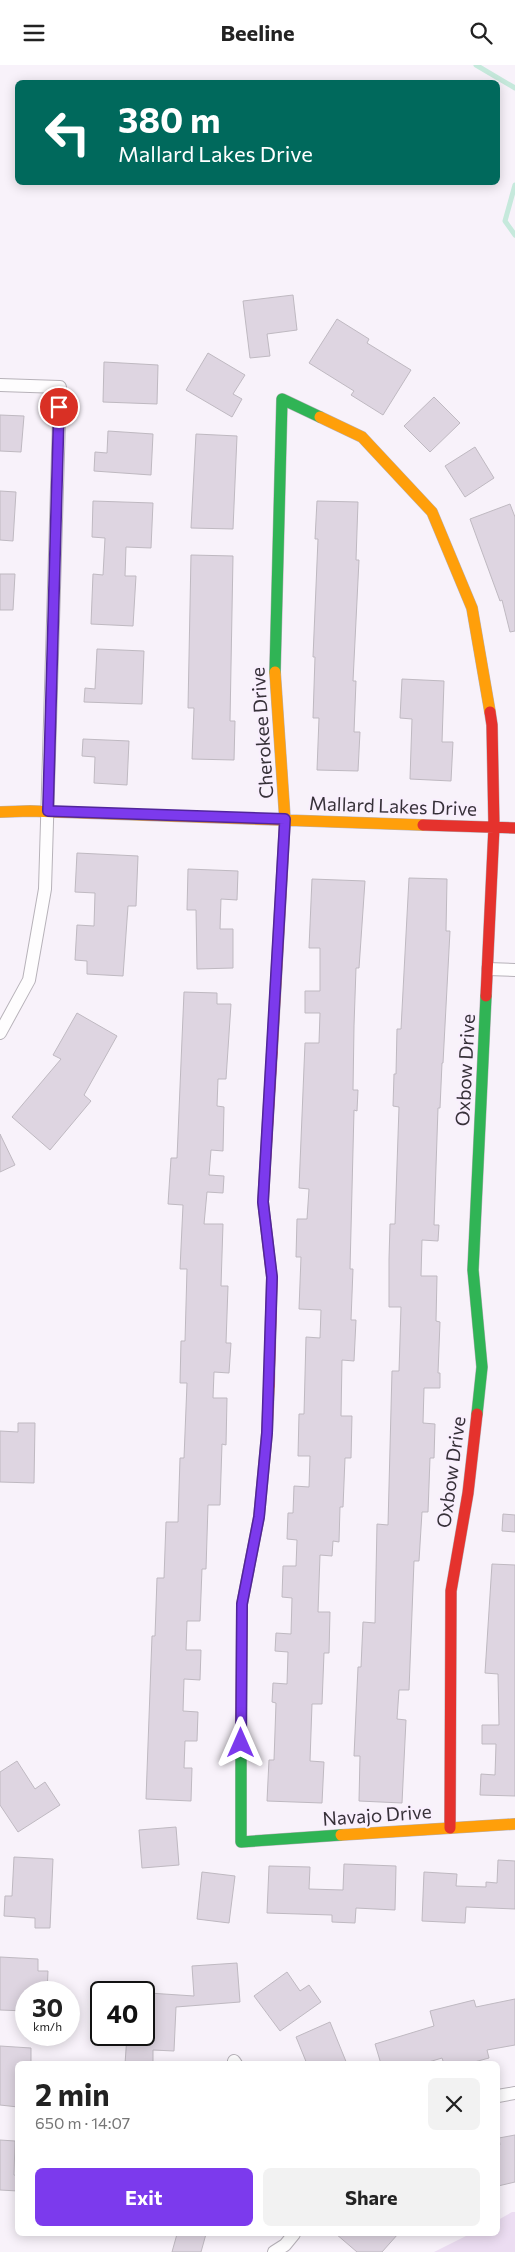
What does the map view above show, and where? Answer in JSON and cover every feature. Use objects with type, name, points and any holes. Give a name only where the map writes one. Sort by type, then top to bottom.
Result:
[{"type":"street","points":[[0,385],[60,387],[45,889],[29,980],[0,1033]]},
{"type":"street","name":"Cherokee Drive","points":[[241,1841],[242,1604],[259,1517],[267,1433],[272,1277],[263,1202],[285,819],[275,664],[282,399]]},
{"type":"street","name":"Oxbow Drive","points":[[282,399],[362,437],[432,512],[472,608],[492,725],[494,827],[473,1270],[482,1367],[468,1493],[451,1591],[450,1828]]},
{"type":"street","name":"Mallard Lakes Drive","points":[[0,812],[48,811],[515,828]]},
{"type":"street","points":[[488,969],[515,969]]},
{"type":"street","name":"Navajo Drive","points":[[241,1841],[515,1824]]},
{"type":"street","points":[[500,2096],[515,2093]]},
{"type":"street","points":[[274,2252],[285,2245],[292,2236]]},
{"type":"shaded area","points":[[515,2212],[515,2252],[434,2252],[466,2236],[500,2236],[500,2219]]},
{"type":"building","points":[[293,295],[297,330],[267,334],[270,356],[250,358],[243,301]]},
{"type":"building","points":[[337,319],[369,339],[367,343],[411,370],[383,415],[351,395],[354,391],[309,363]]},
{"type":"building","points":[[208,353],[245,375],[233,394],[242,399],[232,417],[186,390]]},
{"type":"building","points":[[104,362],[158,365],[157,404],[103,402]]},
{"type":"building","points":[[434,397],[460,423],[430,452],[404,426]]},
{"type":"building","points":[[0,415],[24,416],[21,452],[0,451]]},
{"type":"building","points":[[108,431],[153,434],[151,475],[94,471],[95,452],[107,453]]},
{"type":"building","points":[[196,434],[237,436],[233,529],[191,528]]},
{"type":"building","points":[[475,447],[494,478],[465,497],[445,466]]},
{"type":"building","points":[[0,491],[16,492],[13,541],[0,540]]},
{"type":"building","points":[[93,501],[153,503],[151,548],[126,547],[125,576],[136,576],[133,626],[91,624],[93,574],[103,575],[105,538],[92,537]]},
{"type":"building","points":[[317,501],[358,502],[356,560],[359,560],[353,681],[356,681],[354,732],[360,732],[358,771],[317,770],[319,718],[313,718],[315,657],[313,657],[318,539],[315,539]]},
{"type":"building","points":[[510,504],[515,517],[515,631],[510,632],[502,600],[500,601],[470,519]]},
{"type":"building","points":[[191,555],[233,556],[230,721],[235,721],[234,760],[192,759],[194,708],[188,708]]},
{"type":"building","points":[[0,574],[15,574],[13,610],[0,610]]},
{"type":"building","points":[[97,649],[144,651],[142,704],[84,702],[85,688],[95,689]]},
{"type":"building","points":[[402,679],[444,681],[442,742],[453,742],[451,781],[410,779],[412,719],[400,718]]},
{"type":"building","points":[[83,739],[129,741],[127,785],[94,783],[95,757],[82,756]]},
{"type":"building","points":[[77,853],[138,856],[136,906],[128,906],[123,976],[87,974],[87,961],[75,960],[77,925],[94,926],[95,893],[75,892]]},
{"type":"building","points":[[188,869],[238,871],[237,900],[221,899],[220,929],[233,929],[233,968],[197,969],[196,910],[187,910]]},
{"type":"building","points":[[409,878],[447,879],[446,931],[450,931],[440,1108],[438,1108],[434,1225],[439,1225],[438,1241],[422,1240],[421,1276],[437,1276],[436,1321],[440,1322],[438,1373],[440,1373],[440,1388],[424,1388],[423,1423],[435,1424],[434,1458],[430,1458],[428,1512],[422,1512],[419,1561],[414,1561],[409,1690],[399,1690],[397,1719],[406,1720],[402,1803],[359,1801],[360,1756],[354,1756],[358,1667],[361,1667],[363,1622],[375,1623],[377,1524],[388,1525],[392,1371],[399,1371],[401,1307],[389,1307],[389,1259],[390,1224],[395,1224],[399,1107],[393,1106],[394,1074],[396,1074],[397,1029],[401,1029]]},
{"type":"building","points":[[312,879],[365,881],[359,968],[356,968],[354,1026],[353,1090],[358,1090],[357,1111],[354,1110],[350,1269],[353,1269],[351,1320],[356,1320],[354,1361],[342,1360],[341,1416],[352,1416],[351,1458],[345,1458],[339,1542],[333,1541],[332,1556],[320,1555],[318,1612],[330,1612],[329,1653],[324,1653],[322,1704],[312,1704],[310,1761],[324,1762],[322,1803],[267,1801],[269,1760],[274,1760],[276,1703],[272,1702],[273,1683],[287,1684],[288,1652],[275,1651],[276,1633],[291,1634],[292,1598],[282,1597],[283,1566],[296,1566],[297,1540],[287,1539],[288,1513],[293,1513],[294,1486],[309,1487],[310,1456],[298,1456],[299,1414],[304,1414],[306,1337],[320,1338],[321,1310],[299,1309],[301,1257],[296,1257],[297,1219],[307,1219],[309,1189],[299,1188],[305,1043],[319,1043],[320,1013],[305,1013],[305,991],[320,991],[320,948],[309,948]]},
{"type":"building","points":[[184,992],[217,993],[217,1004],[231,1004],[226,1079],[218,1079],[217,1106],[224,1107],[223,1151],[211,1150],[209,1175],[224,1176],[223,1193],[207,1192],[204,1224],[223,1224],[221,1286],[228,1286],[226,1343],[231,1343],[229,1373],[214,1372],[213,1398],[227,1398],[226,1445],[222,1444],[220,1505],[208,1505],[206,1569],[202,1569],[200,1621],[187,1621],[186,1650],[201,1650],[200,1680],[184,1679],[183,1711],[198,1712],[197,1741],[185,1741],[184,1768],[192,1768],[191,1801],[146,1799],[152,1636],[155,1636],[157,1578],[164,1578],[166,1522],[178,1522],[180,1458],[184,1458],[187,1383],[180,1383],[181,1341],[185,1341],[187,1269],[180,1269],[183,1205],[168,1204],[171,1158],[177,1158]]},
{"type":"building","points":[[77,1013],[117,1036],[84,1095],[91,1101],[50,1150],[12,1117],[61,1059],[53,1055]]},
{"type":"building","points":[[0,1134],[15,1165],[0,1172]]},
{"type":"building","points":[[18,1423],[35,1423],[34,1483],[0,1482],[0,1431],[18,1432]]},
{"type":"building","points":[[503,1514],[515,1515],[515,1532],[502,1531]]},
{"type":"building","points":[[492,1564],[515,1565],[515,1796],[480,1795],[481,1774],[495,1775],[496,1744],[482,1744],[482,1725],[499,1725],[498,1674],[485,1673]]},
{"type":"building","points":[[17,1761],[35,1789],[45,1782],[60,1805],[18,1832],[0,1805],[0,1772]]},
{"type":"building","points":[[176,1827],[179,1865],[142,1868],[139,1830]]},
{"type":"building","points":[[14,1857],[53,1859],[50,1928],[35,1928],[35,1918],[4,1916],[5,1896],[12,1896]]},
{"type":"building","points":[[498,1860],[515,1861],[515,1909],[466,1907],[465,1923],[422,1921],[424,1872],[457,1874],[456,1886],[486,1887],[486,1882],[497,1883]]},
{"type":"building","points":[[344,1864],[396,1866],[395,1910],[356,1908],[355,1923],[332,1922],[332,1915],[267,1913],[269,1866],[310,1867],[309,1889],[343,1890]]},
{"type":"building","points":[[202,1872],[235,1876],[229,1923],[197,1919]]},
{"type":"building","points":[[0,1957],[38,1959],[38,1971],[48,1971],[48,1981],[15,1981],[15,2011],[0,2010]]},
{"type":"building","points":[[237,1963],[240,2002],[176,2007],[174,2051],[153,2050],[153,2061],[125,2061],[126,2046],[155,2046],[155,1993],[194,1996],[192,1966]]},
{"type":"building","points":[[287,1972],[300,1991],[309,1985],[321,2002],[280,2031],[254,1996]]},
{"type":"building","points":[[515,1999],[515,2045],[487,2050],[489,2058],[478,2061],[443,2061],[442,2058],[432,2061],[380,2061],[375,2044],[434,2026],[430,2011],[474,2000],[476,2007]]},
{"type":"building","points":[[330,2022],[346,2061],[306,2061],[296,2037]]},
{"type":"building","points":[[0,2046],[31,2048],[31,2061],[15,2061],[15,2107],[0,2105]]},
{"type":"building","points":[[515,2135],[515,2182],[500,2186],[500,2145],[500,2138]]},
{"type":"building","points":[[0,2140],[15,2141],[15,2191],[0,2190]]},
{"type":"building","points":[[176,2236],[205,2236],[201,2252],[172,2252]]},
{"type":"building","points":[[338,2236],[396,2236],[382,2252],[357,2252]]},
{"type":"waterway","points":[[476,65],[515,88]]},
{"type":"waterway","points":[[515,185],[505,221],[515,235]]},
{"type":"traffic: fast","points":[[275,672],[282,399],[320,417]]},
{"type":"traffic: fast","points":[[477,1414],[482,1367],[473,1270],[486,996]]},
{"type":"traffic: fast","points":[[241,1743],[241,1842],[341,1835]]},
{"type":"traffic: slow","points":[[320,417],[362,437],[432,512],[472,608],[490,712]]},
{"type":"traffic: slow","points":[[272,1052],[285,820],[275,672]]},
{"type":"traffic: slow","points":[[0,812],[30,811],[423,825]]},
{"type":"traffic: slow","points":[[241,1743],[242,1604],[259,1517],[267,1433],[269,1386]]},
{"type":"traffic: slow","points":[[341,1835],[515,1824]]},
{"type":"traffic: jam","points":[[486,996],[494,827],[492,725],[490,712]]},
{"type":"traffic: jam","points":[[423,825],[515,828]]},
{"type":"traffic: jam","points":[[269,1386],[272,1278],[263,1202],[272,1052]]},
{"type":"traffic: jam","points":[[450,1828],[451,1591],[468,1493],[477,1414]]},
{"type":"route","points":[[59,407],[48,811],[285,819],[263,1202],[272,1277],[267,1433],[259,1517],[242,1604],[241,1743]]}]
